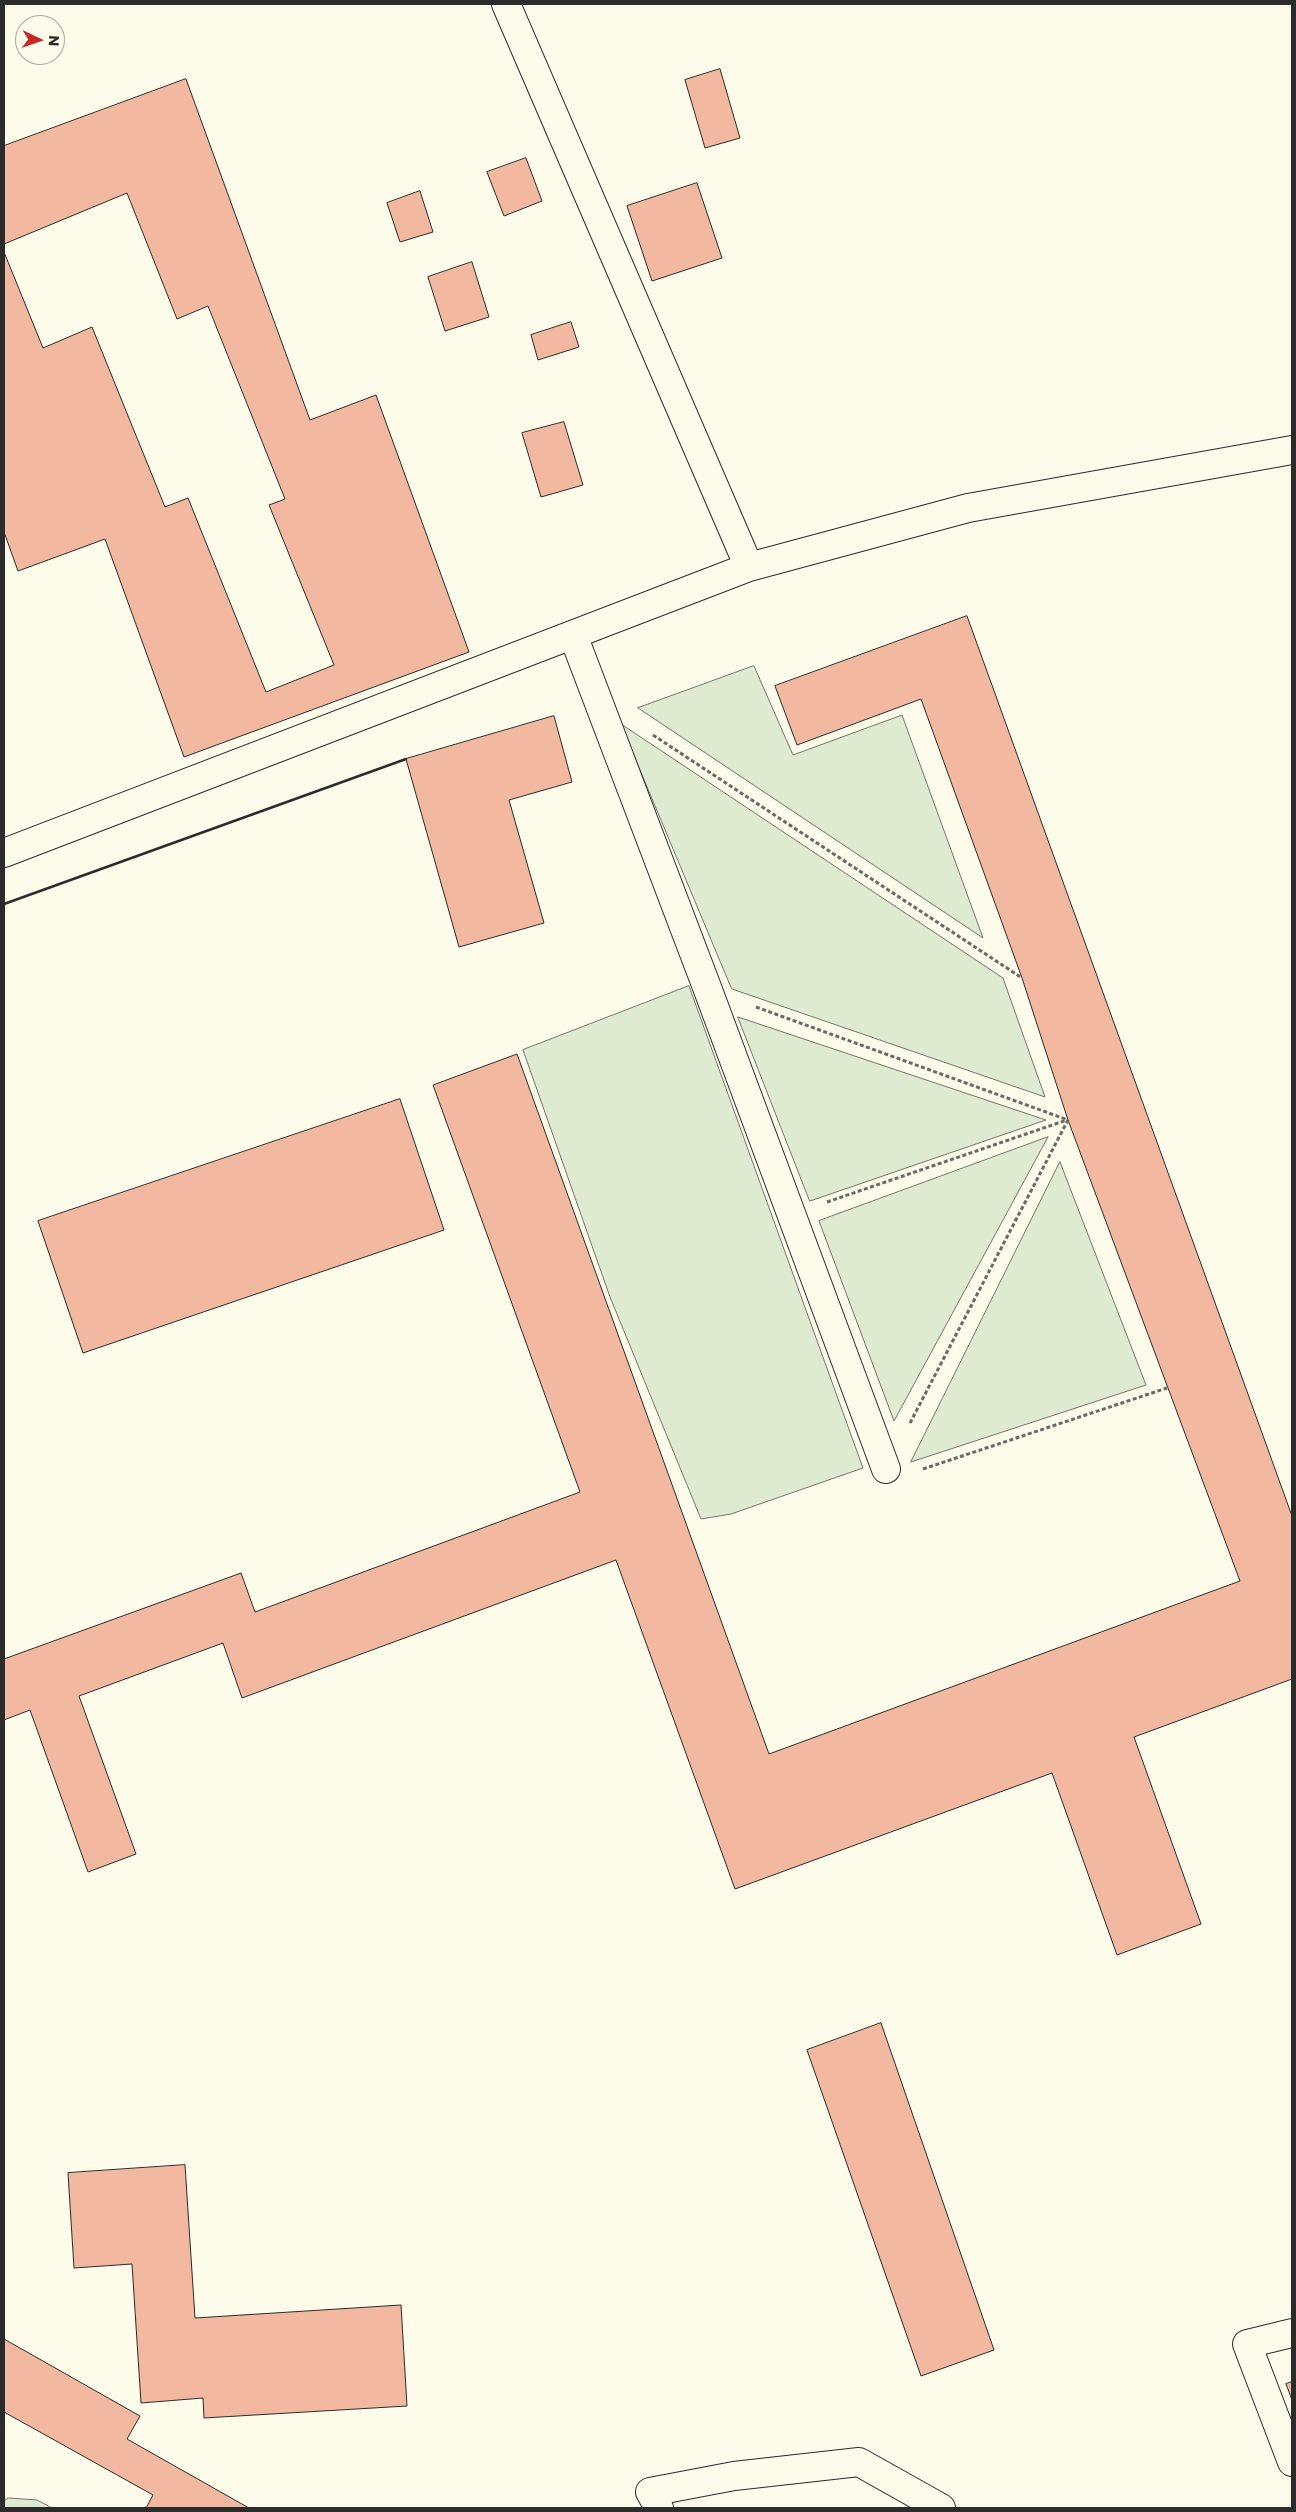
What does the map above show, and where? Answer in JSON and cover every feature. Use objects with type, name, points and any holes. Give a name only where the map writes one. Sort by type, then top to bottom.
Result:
[{"type":"street","points":[[506,4],[749,567]]},
{"type":"street","points":[[4,853],[749,567],[968,508],[1292,450]]},
{"type":"street","points":[[572,635],[708,990],[886,1469]]},
{"type":"street","points":[[1292,2333],[1247,2344],[1292,2462]]},
{"type":"street","points":[[659,2508],[650,2492],[734,2476],[859,2462],[941,2508]]},
{"type":"path","points":[[645,730],[1022,978]]},
{"type":"path","points":[[708,990],[1068,1120]]},
{"type":"path","points":[[791,1215],[1068,1120]]},
{"type":"path","points":[[1068,1120],[886,1469],[896,1473],[909,1474],[1168,1388]]},
{"type":"green space","points":[[754,666],[793,755],[902,715],[983,938],[638,708]]},
{"type":"green space","points":[[621,724],[1003,978],[1045,1097],[732,989]]},
{"type":"green space","points":[[689,986],[863,1468],[731,1514],[701,1519],[610,1297],[523,1050]]},
{"type":"green space","points":[[738,1017],[1046,1120],[810,1201]]},
{"type":"green space","points":[[1048,1137],[894,1421],[819,1221]]},
{"type":"green space","points":[[1060,1162],[1146,1385],[911,1462]]},
{"type":"green space","points":[[9,2498],[37,2500],[52,2508],[4,2508],[4,2501]]},
{"type":"building","points":[[720,69],[740,138],[705,148],[685,80]]},
{"type":"building","points":[[186,79],[310,420],[376,395],[469,652],[184,757],[105,539],[18,571],[4,532],[4,252],[43,348],[92,327],[165,507],[188,498],[266,692],[334,665],[269,505],[285,499],[208,306],[177,319],[127,193],[4,244],[4,146]]},
{"type":"building","points":[[526,158],[542,201],[504,216],[487,172]]},
{"type":"building","points":[[697,183],[722,258],[652,281],[627,206]]},
{"type":"building","points":[[420,191],[433,232],[400,242],[387,203]]},
{"type":"building","points":[[472,262],[489,317],[445,331],[428,277]]},
{"type":"building","points":[[571,322],[579,347],[538,360],[531,335]]},
{"type":"building","points":[[564,422],[583,485],[541,497],[522,433]]},
{"type":"building","points":[[967,616],[1292,1516],[1292,1679],[1134,1737],[1201,1924],[1117,1955],[1052,1773],[735,1889],[616,1560],[242,1698],[223,1643],[79,1696],[136,1854],[88,1872],[30,1710],[4,1720],[4,1659],[241,1573],[255,1612],[580,1492],[433,1085],[517,1054],[769,1754],[1240,1581],[1068,1120],[1022,978],[921,699],[797,745],[775,686]]},
{"type":"building","points":[[554,716],[572,782],[509,800],[544,923],[459,947],[406,759]]},
{"type":"building","points":[[400,1099],[444,1230],[83,1353],[38,1221]]},
{"type":"building","points":[[881,2023],[994,2350],[921,2376],[807,2050]]},
{"type":"building","points":[[185,2165],[195,2318],[401,2305],[407,2406],[204,2418],[203,2398],[141,2403],[132,2264],[74,2268],[68,2173]]},
{"type":"building","points":[[4,2339],[140,2416],[127,2439],[249,2508],[146,2508],[153,2495],[4,2412]]},
{"type":"building","points":[[1292,2382],[1292,2400],[1286,2384]]},
{"type":"wall","points":[[4,904],[406,759]]}]
